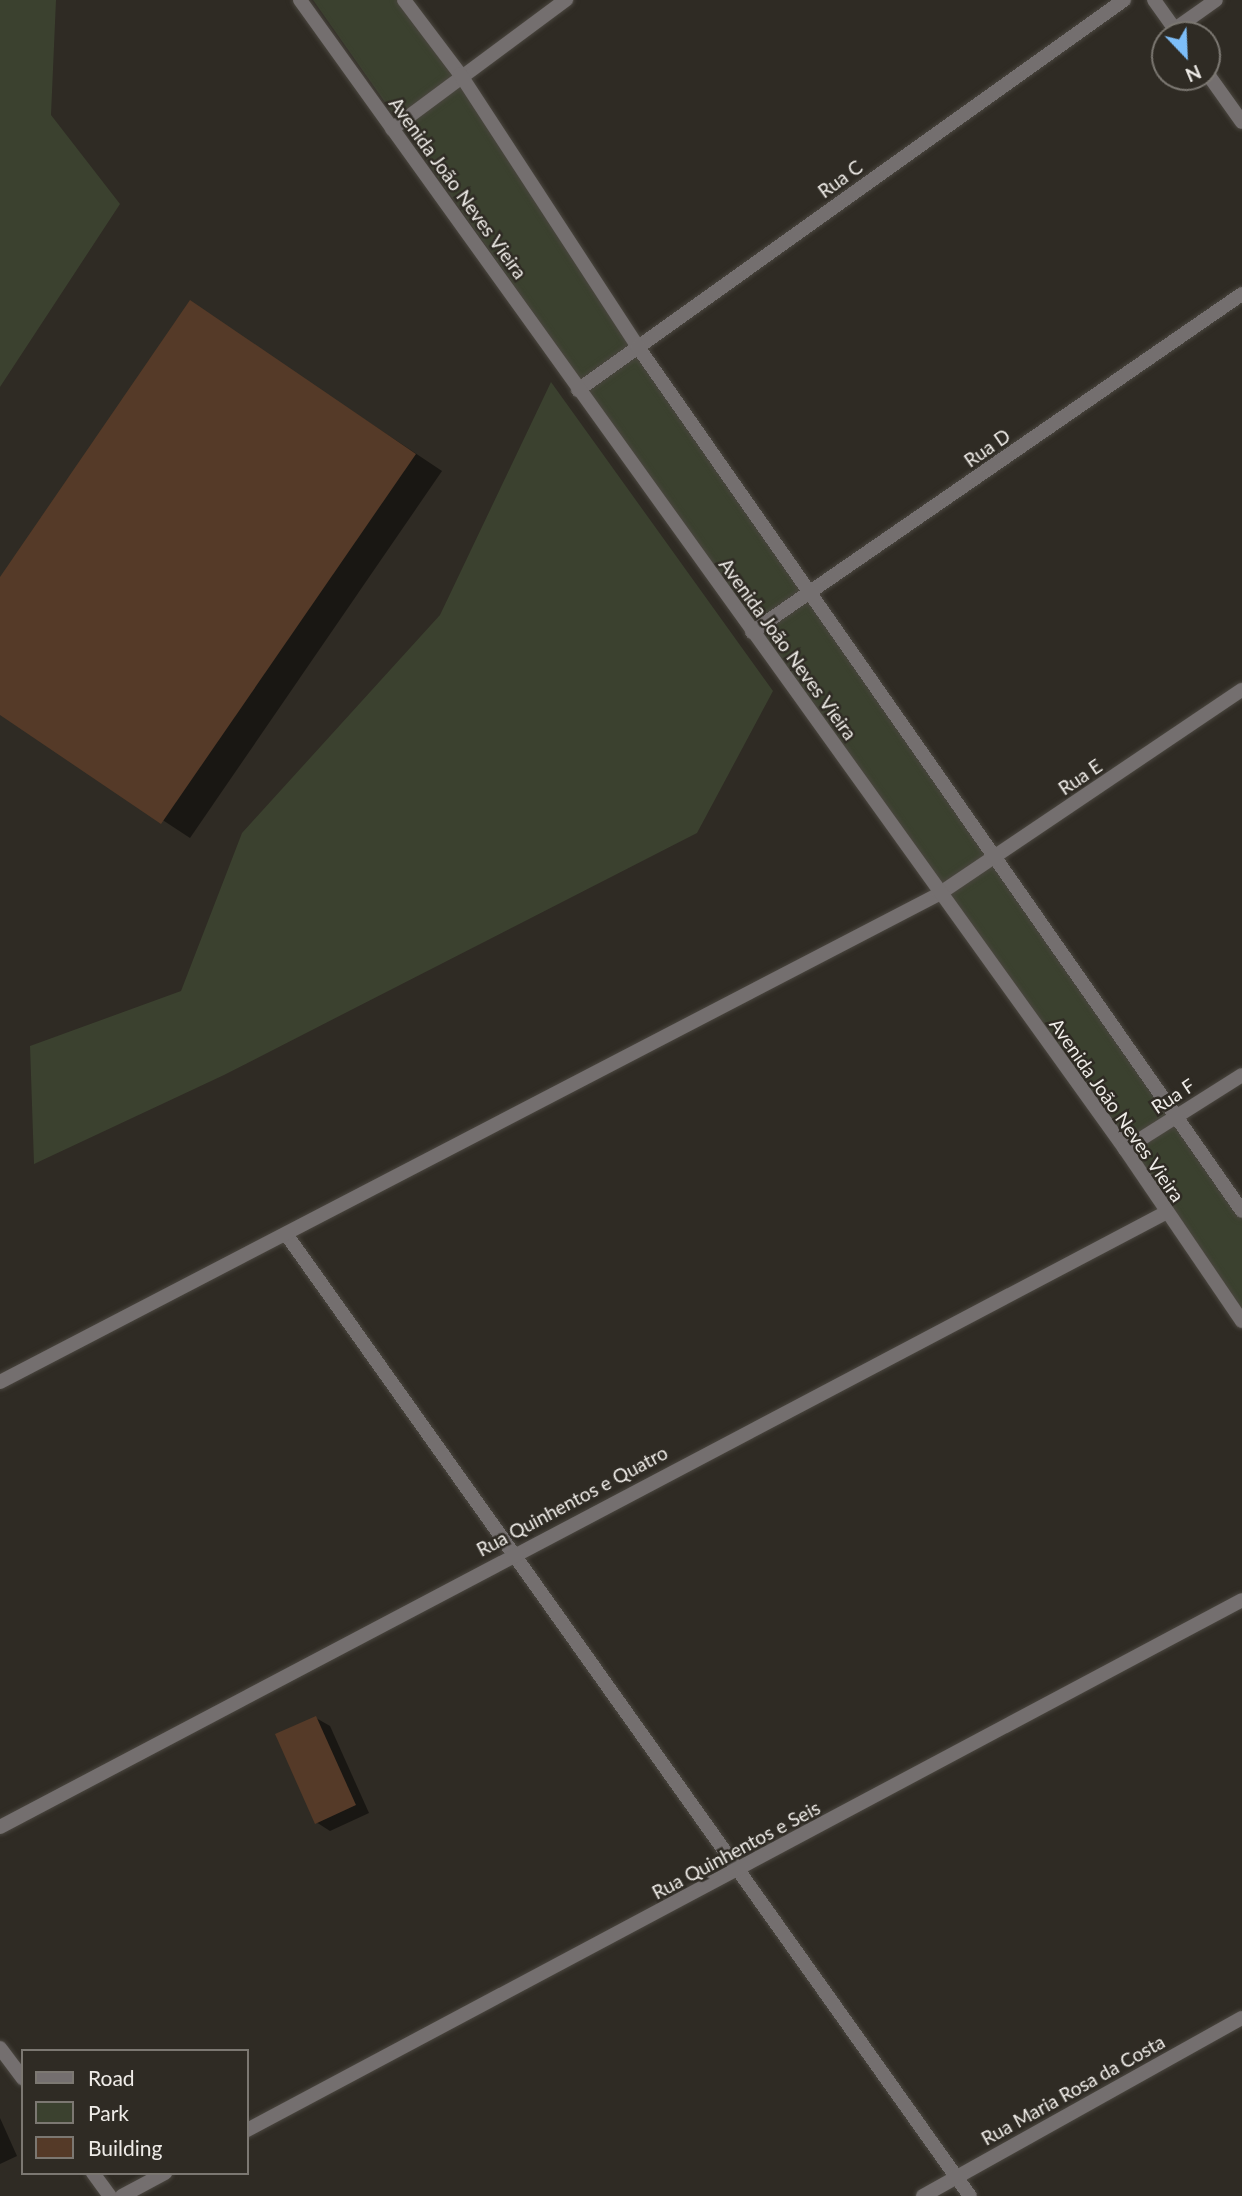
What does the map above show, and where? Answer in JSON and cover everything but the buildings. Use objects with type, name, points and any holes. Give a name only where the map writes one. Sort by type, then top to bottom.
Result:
[{"type":"street","name":"Avenida João Neves Vieira","points":[[300,0],[939,894],[1125,1149],[1165,1213],[1242,1321]]},
{"type":"street","points":[[404,0],[460,74],[638,347],[1242,1212]]},
{"type":"street","points":[[392,129],[460,74],[566,0]]},
{"type":"street","name":"Rua C","points":[[578,390],[1124,0]]},
{"type":"street","points":[[1154,0],[1169,21]]},
{"type":"street","points":[[1190,21],[1216,0]]},
{"type":"street","points":[[1220,91],[1242,122]]},
{"type":"street","name":"Rua D","points":[[752,632],[1242,294]]},
{"type":"street","name":"Rua E","points":[[0,1382],[939,894],[1242,690]]},
{"type":"street","name":"Rua F","points":[[1125,1149],[1242,1075]]},
{"type":"street","name":"Rua Quinhentos e Quatro","points":[[0,1828],[511,1555],[1165,1213]]},
{"type":"street","points":[[286,1234],[511,1555],[971,2196]]},
{"type":"street","name":"Rua Quinhentos e Seis","points":[[248,2129],[738,1871],[1242,1600]]},
{"type":"street","name":"Rua Maria Rosa da Costa","points":[[923,2196],[1242,2018]]},
{"type":"street","points":[[0,2048],[21,2075]]},
{"type":"street","points":[[94,2175],[110,2196]]},
{"type":"street","points":[[122,2196],[161,2175]]},
{"type":"green space","points":[[0,0],[56,0],[51,115],[120,204],[0,387]]},
{"type":"green space","points":[[313,0],[404,0],[1242,1211],[1242,1320]]},
{"type":"green space","points":[[551,382],[773,691],[697,833],[224,1075],[34,1164],[30,1046],[181,991],[242,833],[440,615]]}]
